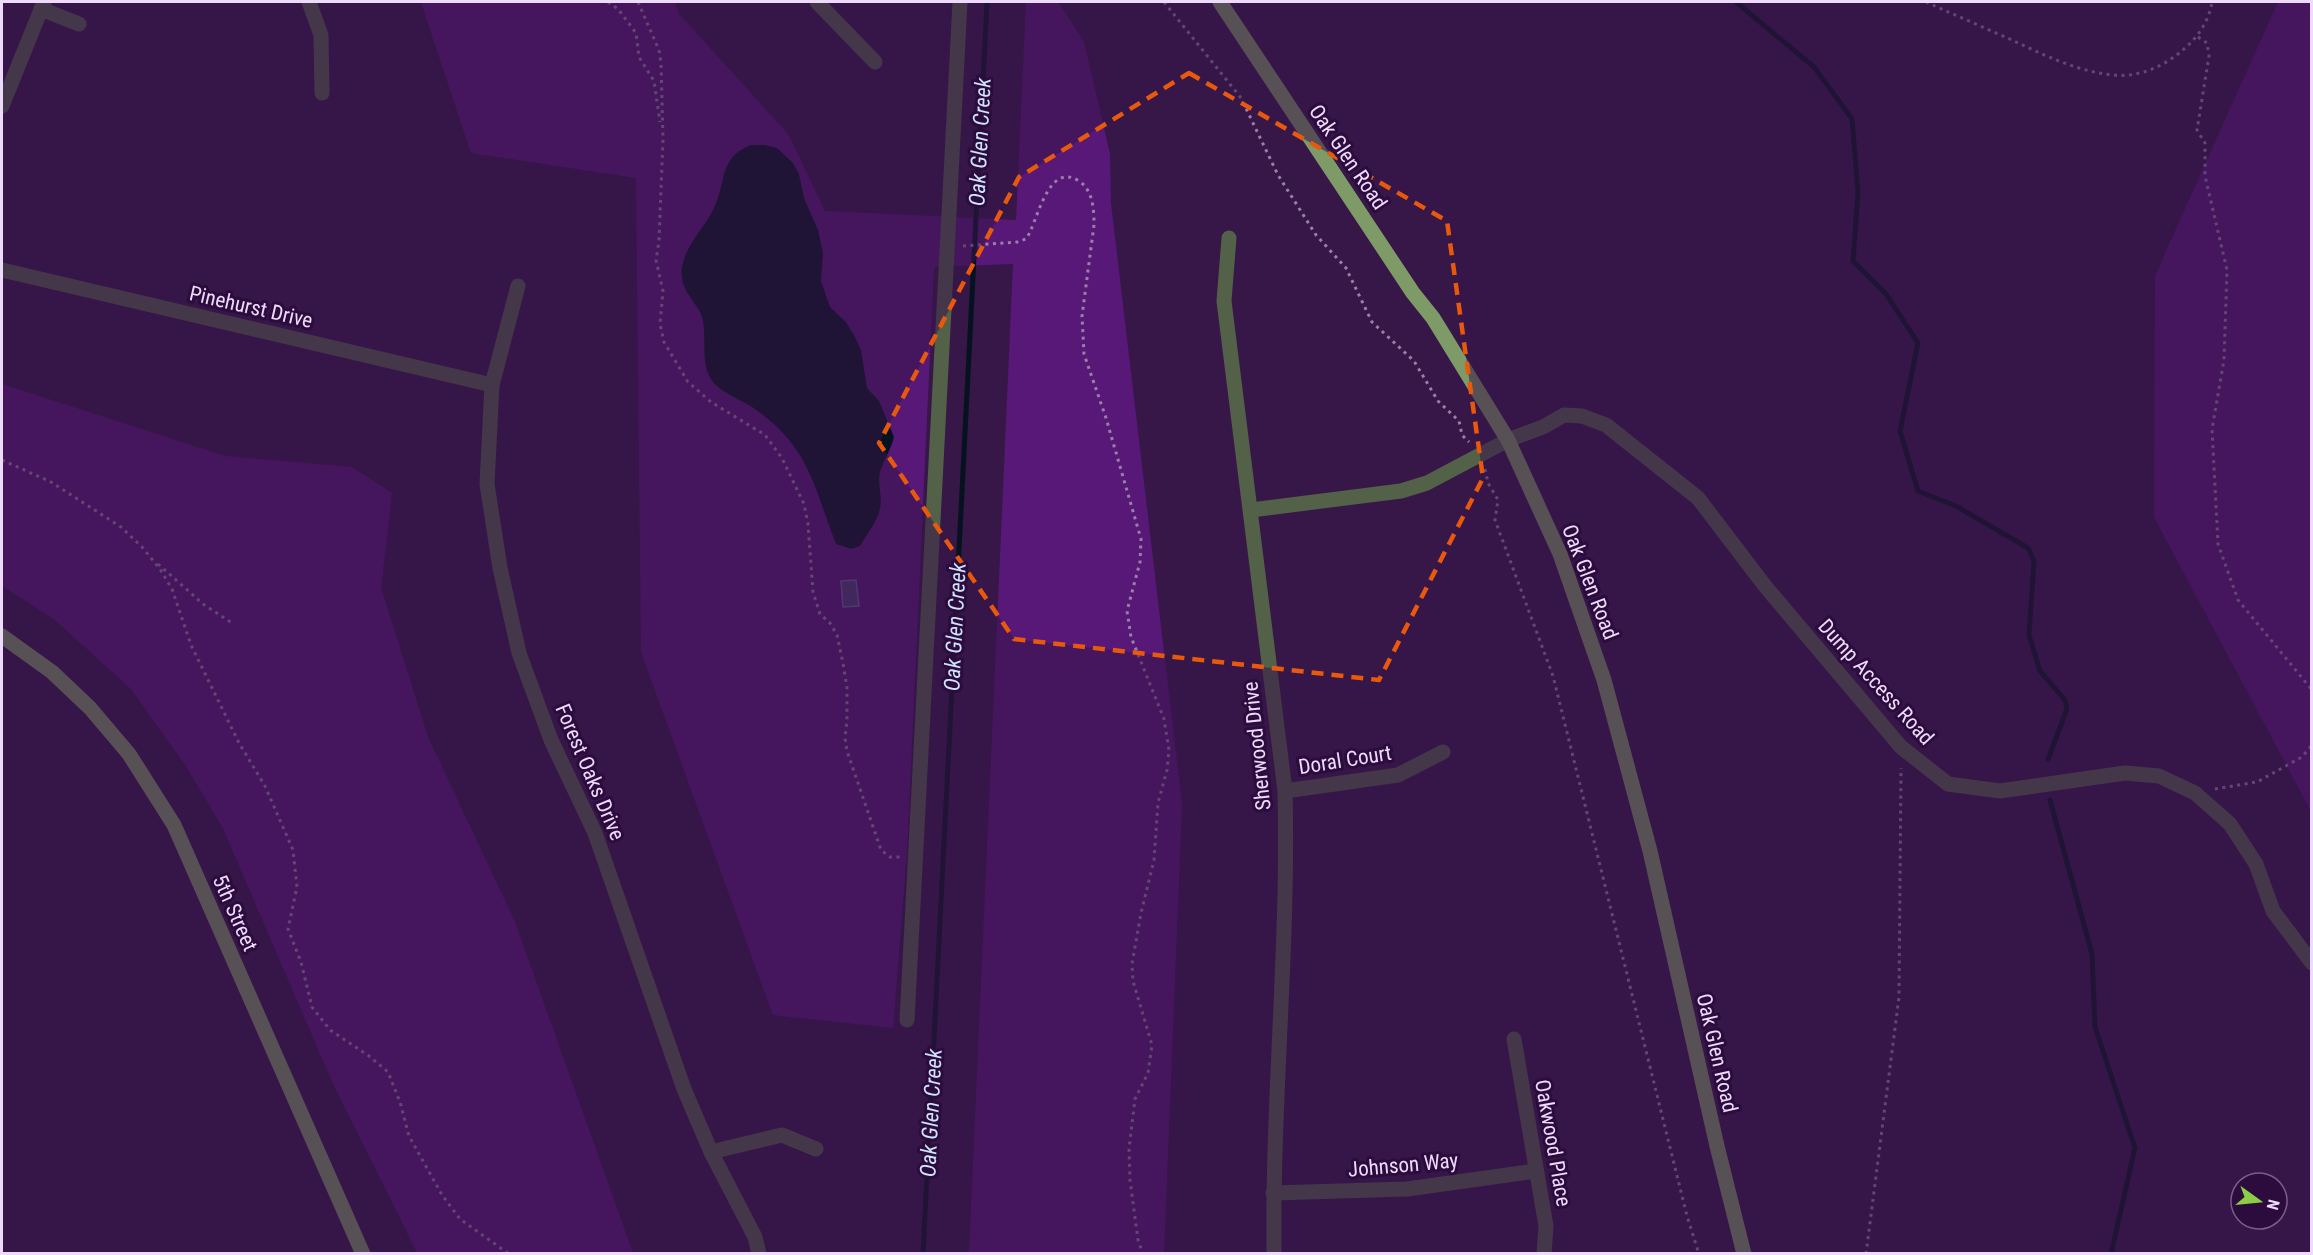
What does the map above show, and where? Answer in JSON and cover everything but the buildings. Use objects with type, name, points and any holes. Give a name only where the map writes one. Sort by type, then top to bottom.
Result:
[{"type":"main road","name":"Oak Glen Road","points":[[1220,2],[1413,293],[1433,318],[1508,440],[1560,554],[1604,680],[1650,851],[1744,1254]]},
{"type":"main road","name":"5th Street","points":[[2,636],[52,672],[90,708],[129,754],[174,825],[363,1254]]},
{"type":"street","points":[[309,2],[321,35],[322,93]]},
{"type":"street","points":[[817,2],[875,62]]},
{"type":"street","points":[[907,1020],[960,2]]},
{"type":"street","points":[[2,106],[43,5],[79,24]]},
{"type":"street","name":"Sherwood Drive","points":[[1229,238],[1224,301],[1285,791],[1287,859],[1273,1193],[1274,1254]]},
{"type":"street","name":"Pinehurst Drive","points":[[2,270],[492,385]]},
{"type":"street","name":"Forest Oaks Drive","points":[[518,286],[492,385],[488,484],[500,568],[519,653],[551,740],[595,833],[684,1089],[711,1152],[755,1237],[759,1254]]},
{"type":"street","name":"Dump Access Road","points":[[1251,510],[1401,491],[1427,483],[1508,440],[1543,427],[1564,415],[1582,416],[1606,425],[1698,498],[1765,586],[1901,747],[1948,784],[2000,791],[2125,773],[2159,776],[2195,793],[2230,825],[2256,864],[2272,911],[2312,963]]},
{"type":"street","name":"Doral Court","points":[[1285,791],[1398,775],[1443,752]]},
{"type":"street","name":"Oakwood Place","points":[[1514,1039],[1546,1226],[1544,1254]]},
{"type":"street","points":[[711,1152],[782,1135],[816,1149]]},
{"type":"street","name":"Johnson Way","points":[[1273,1193],[1407,1189],[1536,1171]]},
{"type":"path","points":[[608,2],[618,9],[636,33],[639,57],[654,81],[663,139]]},
{"type":"path","points":[[638,2],[659,50],[663,139],[660,230],[656,260],[663,291],[660,324],[664,342],[688,382],[711,402],[765,435],[782,458],[804,504],[808,524],[813,592],[820,614],[830,623],[837,635],[847,688],[845,738],[847,751],[881,850],[890,857],[917,857]]},
{"type":"path","points":[[1164,2],[1241,98],[1278,175],[1316,235],[1346,268],[1372,322],[1414,361],[1438,401],[1459,422],[1462,435],[1482,453],[1488,483],[1498,500],[1495,520],[1553,676],[1687,1216],[1699,1254]]},
{"type":"path","points":[[1926,2],[2036,52],[2083,70],[2116,76],[2148,71],[2177,56],[2198,37],[2211,11],[2212,2]]},
{"type":"path","points":[[2198,37],[2207,43],[2209,56],[2197,130],[2205,143],[2205,176],[2226,270],[2224,360],[2212,429],[2218,544],[2238,600],[2312,690]]},
{"type":"path","points":[[946,247],[1017,242],[1026,239],[1030,235],[1042,200],[1056,182],[1069,178],[1078,180],[1085,187],[1094,211],[1082,316],[1084,354],[1106,418],[1142,539],[1140,562],[1127,611],[1131,637],[1164,719],[1168,735],[1167,770],[1158,803],[1154,860],[1132,964],[1133,981],[1152,1045],[1148,1073],[1135,1099],[1129,1149],[1130,1180],[1138,1240],[1143,1254]]},
{"type":"path","points":[[2,460],[28,470],[69,492],[121,527],[203,604],[232,623]]},
{"type":"path","points":[[150,556],[172,589],[191,645],[239,743],[265,786],[293,850],[297,887],[288,929],[301,962],[312,1007],[330,1030],[369,1056],[388,1072],[400,1102],[409,1136],[442,1195],[460,1219],[509,1254]]},
{"type":"path","points":[[2195,793],[2257,782],[2302,757],[2312,745]]},
{"type":"path","points":[[1866,1254],[1899,997],[1901,747]]},
{"type":"highlighted area","points":[[1189,73],[1447,221],[1483,478],[1379,680],[1014,639],[879,443],[1019,177]]},
{"type":"shaded area","points":[[421,2],[675,2],[679,14],[788,134],[825,211],[1016,220],[1026,2],[1058,2],[1084,42],[1110,154],[1111,203],[1182,804],[1164,1253],[969,1253],[1013,264],[934,267],[907,851],[893,1028],[773,1015],[641,652],[636,178],[471,153]]},
{"type":"shaded area","points":[[2278,2],[2312,2],[2311,811],[2154,517],[2155,276]]},
{"type":"shaded area","points":[[2,384],[225,456],[352,467],[392,493],[381,588],[428,737],[515,922],[633,1253],[417,1253],[330,1077],[223,828],[186,766],[131,689],[54,619],[2,586]]},
{"type":"water","points":[[751,145],[777,148],[793,163],[799,174],[804,198],[818,230],[823,253],[821,281],[830,307],[846,322],[854,335],[861,350],[867,388],[879,401],[894,437],[880,472],[879,514],[860,546],[851,549],[836,544],[813,482],[791,442],[764,416],[721,389],[711,378],[705,360],[703,320],[683,284],[682,271],[685,255],[714,208],[728,164],[740,150]]},
{"type":"waterway","name":"Oak Glen Creek","points":[[923,1254],[987,2]]},
{"type":"waterway","points":[[1736,2],[1814,67],[1852,119],[1858,192],[1853,261],[1886,294],[1918,343],[1900,431],[1918,491],[1956,506],[2028,548],[2034,561],[2029,635],[2040,671],[2065,700],[2067,709],[2048,759]]},
{"type":"waterway","points":[[2050,800],[2092,954],[2095,1027],[2135,1148],[2111,1254]]}]
